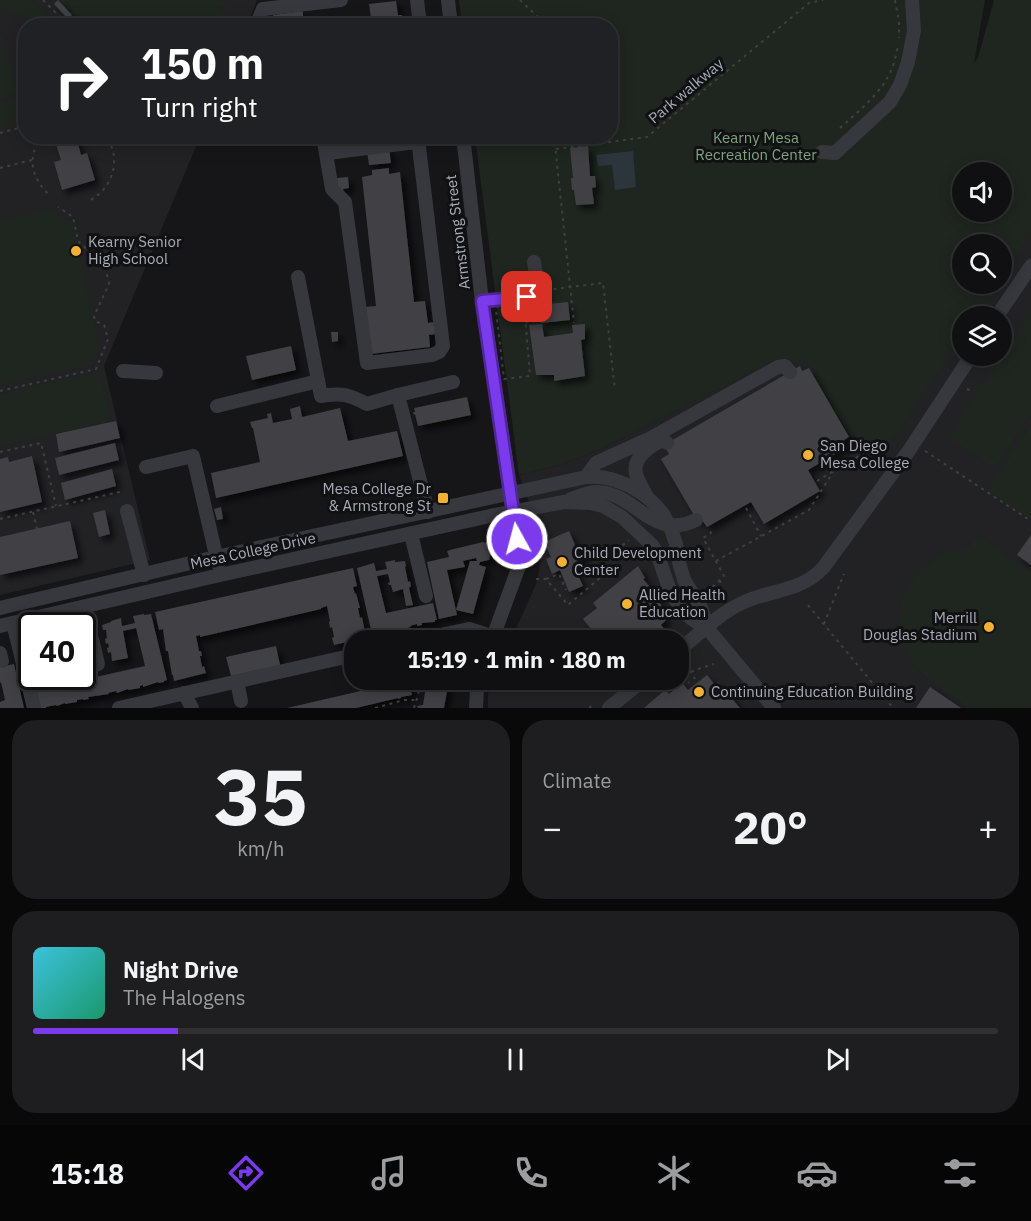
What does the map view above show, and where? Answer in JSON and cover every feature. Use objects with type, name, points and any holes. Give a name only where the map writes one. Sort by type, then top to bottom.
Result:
[{"type":"street","points":[[259,18],[263,9],[341,0]]},
{"type":"street","points":[[417,0],[419,18]]},
{"type":"street","points":[[448,0],[450,18]]},
{"type":"street","points":[[822,152],[835,153],[890,102],[900,86],[908,62],[914,31],[912,0]]},
{"type":"street","points":[[325,144],[332,189],[345,202],[367,363],[432,355],[439,352],[443,346],[417,144]]},
{"type":"street","points":[[327,153],[400,144]]},
{"type":"street","name":"Armstrong Street","points":[[465,144],[482,301],[514,513],[519,566],[496,630]]},
{"type":"street","points":[[482,301],[527,297],[535,292],[537,285],[534,262]]},
{"type":"street","points":[[1004,306],[1031,266]]},
{"type":"street","points":[[298,277],[321,396],[346,394],[368,404],[453,382]]},
{"type":"street","points":[[586,477],[596,463],[649,439],[778,367],[785,366],[790,372]]},
{"type":"street","points":[[689,642],[741,603],[798,586],[823,568],[914,443],[964,366]]},
{"type":"street","points":[[123,371],[156,373]]},
{"type":"street","points":[[217,406],[318,381]]},
{"type":"street","points":[[398,395],[428,512]]},
{"type":"street","points":[[647,497],[637,477],[638,460],[644,451],[652,446],[662,441],[667,443]]},
{"type":"street","points":[[146,467],[193,456],[220,575]]},
{"type":"street","points":[[586,477],[615,480],[634,488],[647,497],[663,514],[676,543],[684,580],[700,604],[707,628]]},
{"type":"street","name":"Mesa College Drive","points":[[0,608],[216,557],[586,477]]},
{"type":"street","points":[[564,502],[599,492],[620,499],[646,516],[664,523],[683,524],[696,520]]},
{"type":"street","points":[[564,502],[603,506],[631,524],[655,549],[670,591],[680,607],[692,619],[707,628],[774,708]]},
{"type":"street","name":"Mesa College Drive","points":[[7,625],[220,575],[564,502]]},
{"type":"street","points":[[127,511],[144,575]]},
{"type":"street","points":[[411,534],[426,596]]},
{"type":"street","points":[[84,607],[98,664]]},
{"type":"street","points":[[7,625],[34,708]]},
{"type":"street","points":[[119,708],[344,657]]},
{"type":"street","points":[[237,681],[241,701]]},
{"type":"street","points":[[476,708],[477,690]]},
{"type":"street","points":[[609,708],[631,690]]},
{"type":"street","points":[[184,693],[192,708]]},
{"type":"path","points":[[43,0],[61,18]]},
{"type":"path","points":[[520,0],[539,18]]},
{"type":"path","points":[[806,0],[809,3]]},
{"type":"path","name":"Park walkway","points":[[618,140],[647,136],[809,3],[823,0]]},
{"type":"path","points":[[840,128],[869,102],[892,67],[899,41],[899,21],[895,0]]},
{"type":"path","points":[[0,133],[18,128]]},
{"type":"path","points":[[37,144],[32,159],[33,172],[39,185],[49,195]]},
{"type":"path","points":[[91,200],[102,192],[110,180],[114,166],[110,144]]},
{"type":"path","points":[[555,144],[574,323]]},
{"type":"path","name":"Park walkway","points":[[556,149],[591,144]]},
{"type":"path","points":[[0,168],[32,159]]},
{"type":"path","points":[[0,391],[96,369],[108,339],[104,325],[95,321],[94,316],[109,284],[105,266],[78,241],[73,217],[58,207]]},
{"type":"path","points":[[543,294],[547,290],[603,283],[615,390]]},
{"type":"path","points":[[524,302],[525,322],[530,376],[504,379],[496,310],[499,305],[538,299],[539,321],[525,322]]},
{"type":"path","points":[[967,389],[973,393]]},
{"type":"path","points":[[0,452],[41,443],[56,506]]},
{"type":"path","points":[[849,445],[876,468]]},
{"type":"path","points":[[925,451],[1031,521]]},
{"type":"path","points":[[817,481],[860,456]]},
{"type":"path","points":[[716,561],[809,510],[833,472]]},
{"type":"path","points":[[0,519],[124,491]]},
{"type":"path","points":[[746,508],[761,536]]},
{"type":"path","points":[[33,512],[37,529]]},
{"type":"path","points":[[707,592],[724,576],[703,538],[711,534],[709,529]]},
{"type":"path","points":[[546,579],[568,605],[601,577],[594,569],[629,540]]},
{"type":"path","points":[[536,579],[546,579],[559,574],[566,590]]},
{"type":"path","points":[[824,625],[844,574]]},
{"type":"path","points":[[720,580],[721,592]]},
{"type":"path","points":[[808,605],[893,708]]},
{"type":"path","points":[[691,672],[714,664]]},
{"type":"path","points":[[689,669],[695,679]]},
{"type":"path","points":[[414,708],[419,690]]},
{"type":"path","points":[[375,708],[404,700],[417,700]]},
{"type":"path","points":[[589,708],[594,704]]},
{"type":"shaded area","name":"Kearny Senior High School","points":[[0,0],[257,0],[250,18],[18,18],[18,144],[197,144],[104,366],[150,560],[0,595]]},
{"type":"shaded area","points":[[633,151],[636,187],[615,190],[612,165],[598,166],[596,155]]},
{"type":"shaded area","name":"San Diego Mesa College","points":[[1031,216],[1031,708],[488,708],[490,690],[689,690],[689,630],[515,630],[537,582],[542,553],[539,529],[519,475],[563,464],[606,447],[790,351],[952,320],[952,366],[1012,366],[1012,306],[971,306],[979,294],[1012,294],[1012,245]]},
{"type":"green space","points":[[0,0],[30,1],[50,18],[24,18],[7,10],[0,10]]},
{"type":"green space","points":[[58,0],[226,0],[219,18],[74,18]]},
{"type":"green space","name":"Kearny Mesa Recreation Center","points":[[459,0],[985,0],[974,63],[978,58],[994,0],[1031,0],[1031,234],[1012,262],[1012,234],[952,234],[952,294],[991,294],[982,306],[952,306],[952,351],[875,465],[852,446],[854,444],[810,365],[805,368],[801,360],[795,364],[785,361],[779,363],[774,360],[606,447],[563,464],[519,475],[476,144],[618,144],[618,18],[461,18]]},
{"type":"green space","points":[[0,30],[18,94],[0,99]]},
{"type":"green space","points":[[18,98],[18,124],[0,129],[0,103]]},
{"type":"green space","points":[[49,209],[73,223],[99,347],[93,365],[0,384],[0,221]]},
{"type":"green space","points":[[1031,310],[1031,413],[995,468],[948,437],[994,366],[1012,366],[1012,339]]},
{"type":"green space","points":[[100,372],[110,421],[0,446],[0,394]]},
{"type":"green space","points":[[1031,426],[1031,520],[987,490]]},
{"type":"green space","points":[[977,535],[1031,571],[1031,708],[968,707],[925,676],[914,665],[902,644],[898,627],[899,610],[912,580],[936,558],[952,551],[968,548]]},
{"type":"building","points":[[58,0],[72,15],[67,18],[54,4]]},
{"type":"building","points":[[396,1],[398,15],[402,15],[402,18],[371,18],[369,4]]},
{"type":"building","points":[[303,11],[303,16],[307,18],[274,18],[273,15]]},
{"type":"building","points":[[56,144],[78,144],[81,155],[87,153],[95,180],[62,190],[54,162],[61,160]]},
{"type":"building","points":[[588,146],[590,176],[595,176],[596,187],[592,188],[594,204],[576,205],[574,190],[572,190],[570,148]]},
{"type":"building","points":[[389,148],[391,163],[369,165],[367,151]]},
{"type":"building","points":[[389,168],[389,174],[400,172],[414,302],[425,301],[428,323],[435,322],[436,334],[429,335],[430,347],[370,354],[365,307],[376,306],[362,177],[372,175],[372,170]]},
{"type":"building","points":[[348,177],[349,188],[343,189],[344,194],[338,189],[337,178]]},
{"type":"building","points":[[568,302],[570,320],[541,323],[539,305]]},
{"type":"building","points":[[542,324],[544,337],[573,333],[572,325],[585,324],[585,339],[581,340],[585,376],[554,381],[554,375],[536,375],[529,325]]},
{"type":"building","points":[[331,332],[338,332],[338,341],[332,342]]},
{"type":"building","points":[[291,346],[296,370],[252,380],[246,356]]},
{"type":"building","points":[[800,366],[802,371],[809,368],[849,437],[844,440],[847,447],[808,470],[820,491],[764,524],[751,502],[707,527],[702,520],[698,522],[661,459],[669,454],[664,445]]},
{"type":"building","points":[[467,397],[471,415],[418,426],[413,412],[415,412],[414,408]]},
{"type":"building","points":[[300,406],[302,417],[340,408],[348,441],[397,431],[403,456],[216,498],[211,473],[260,462],[250,422],[268,418],[267,414],[271,413],[273,423],[292,419],[290,409]]},
{"type":"building","points":[[116,421],[120,438],[59,452],[56,434]]},
{"type":"building","points":[[115,443],[119,460],[59,475],[55,458]]},
{"type":"building","points":[[32,456],[42,502],[0,512],[0,459],[8,457],[9,462]]},
{"type":"building","points":[[112,469],[116,486],[65,500],[61,483]]},
{"type":"building","points":[[221,507],[223,519],[217,520],[214,509]]},
{"type":"building","points":[[105,510],[110,534],[99,537],[93,513]]},
{"type":"building","points":[[70,521],[78,558],[0,575],[0,537]]},
{"type":"building","name":"Child Development Center","points":[[569,531],[576,547],[579,546],[585,559],[573,564],[583,586],[569,592],[560,570],[552,574],[546,559],[551,557],[544,542]]},
{"type":"building","points":[[1031,535],[1031,565],[1017,555]]},
{"type":"building","points":[[487,543],[490,557],[489,560],[480,562],[479,565],[486,567],[473,614],[456,610],[470,561],[477,561],[476,558],[463,561],[465,567],[447,570],[457,615],[439,619],[427,562],[449,557],[447,551]]},
{"type":"building","points":[[405,561],[413,605],[406,606],[403,589],[393,592],[388,583],[390,582],[388,574],[377,576],[386,613],[433,603],[437,620],[435,622],[422,623],[417,626],[417,624],[399,630],[371,630],[357,568],[374,563],[376,571],[387,569],[385,562]]},
{"type":"building","name":"Allied Health Education","points":[[638,566],[645,578],[643,579],[652,589],[665,612],[662,615],[666,620],[661,625],[665,630],[592,630],[583,619],[597,608],[593,603]]},
{"type":"building","points":[[353,568],[357,586],[353,587],[365,630],[344,630],[344,643],[334,645],[327,606],[200,637],[200,635],[196,636],[202,656],[200,656],[202,667],[204,666],[206,673],[174,681],[163,629],[159,630],[155,612]]},
{"type":"building","points":[[151,614],[167,680],[46,708],[38,708],[36,696],[34,697],[32,690],[96,690],[96,677],[145,666],[136,628],[123,631],[128,658],[112,661],[105,639],[107,638],[106,630],[103,630],[102,625],[121,618],[122,626],[135,623],[133,616]]},
{"type":"building","points":[[276,646],[280,665],[231,676],[226,657]]},
{"type":"building","points":[[14,664],[18,690],[20,690],[24,708],[0,708],[0,702],[5,700],[0,683],[0,667]]},
{"type":"building","name":"Continuing Education Building","points":[[707,675],[715,685],[718,682],[740,708],[644,708],[665,690],[669,694],[674,690],[689,689]]},
{"type":"building","points":[[930,687],[961,708],[916,708]]},
{"type":"building","points":[[365,690],[411,690],[412,695],[356,708],[287,708]]},
{"type":"building","points":[[425,690],[447,690],[444,708],[418,708],[417,706],[423,705]]},
{"type":"place","name":"Kearny Senior High School","points":[[76,251]]},
{"type":"place","name":"San Diego Mesa College","points":[[808,455]]},
{"type":"place","name":"Mesa College Dr & Armstrong St","points":[[443,498]]},
{"type":"place","name":"Child Development Center","points":[[562,562]]},
{"type":"place","name":"Allied Health Education","points":[[627,604]]},
{"type":"place","name":"Merrill Douglas Stadium","points":[[989,627]]},
{"type":"place","name":"Continuing Education Building","points":[[699,692]]},
{"type":"route","points":[[517,539],[482,301],[527,297]]}]
